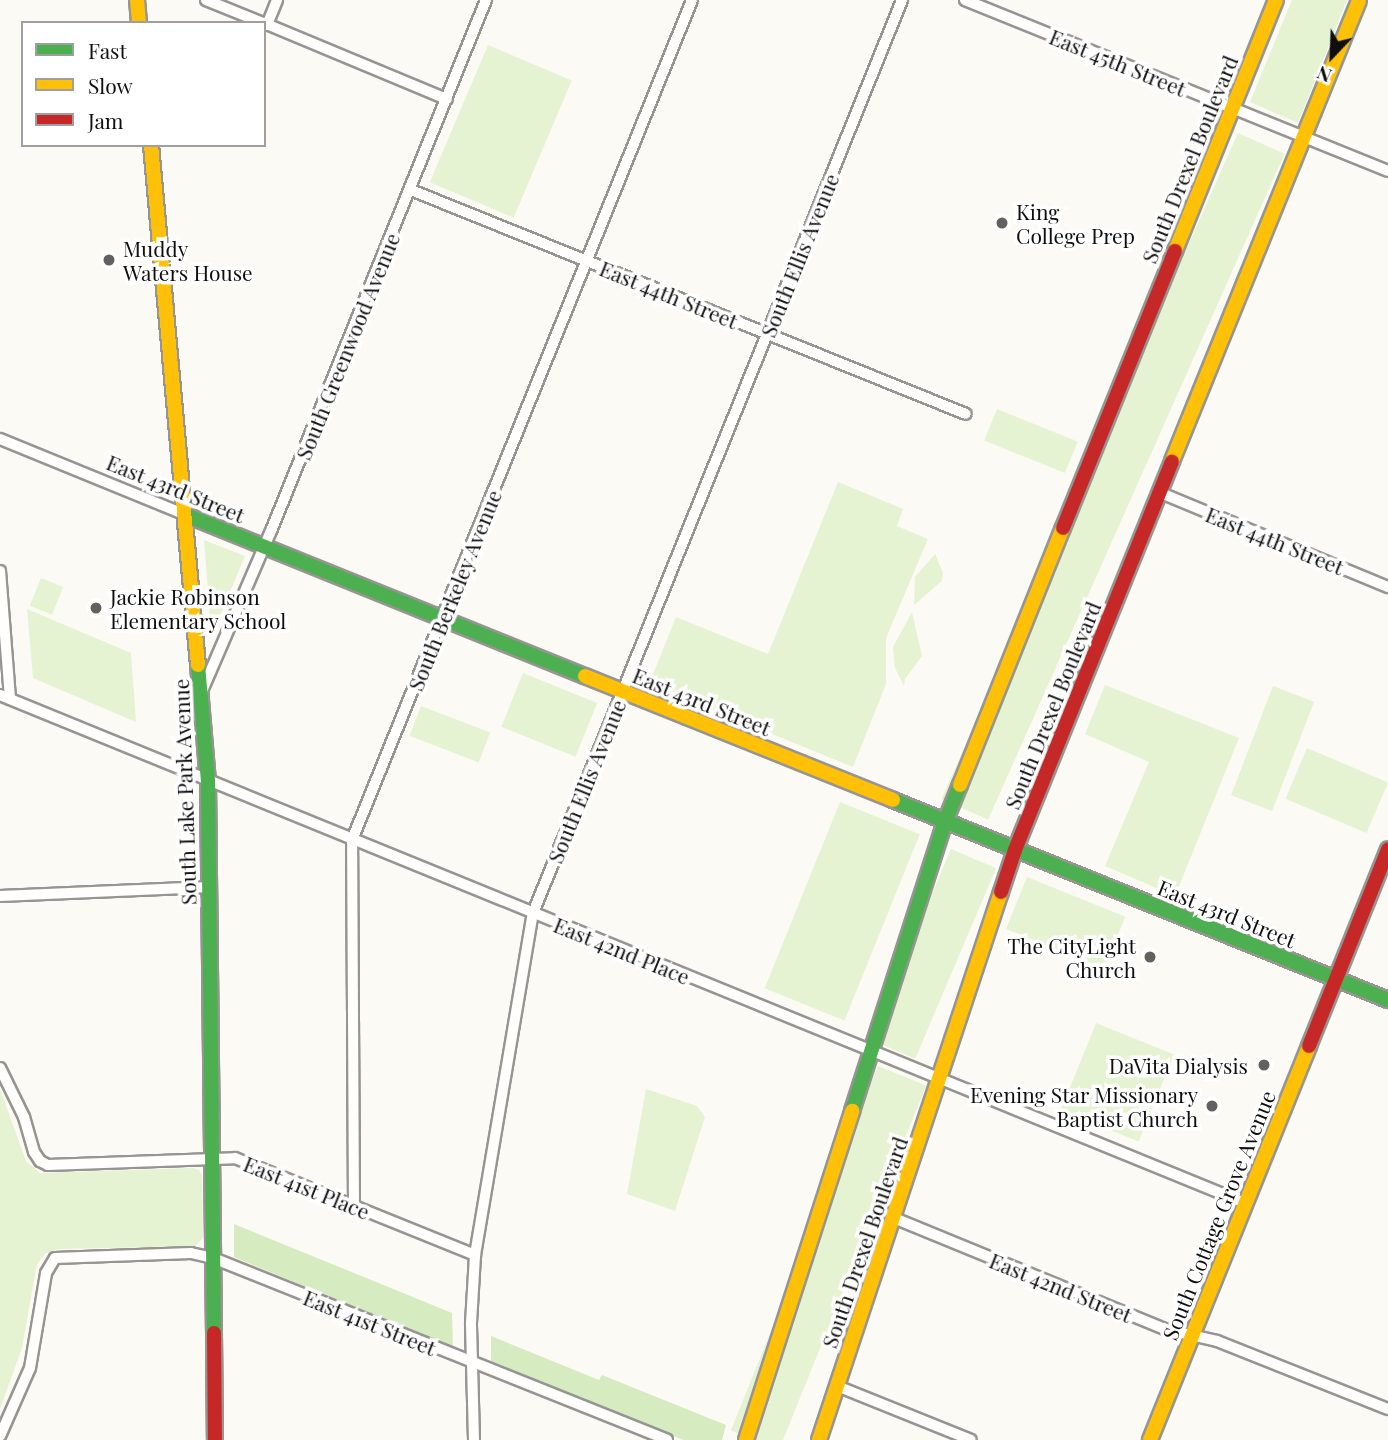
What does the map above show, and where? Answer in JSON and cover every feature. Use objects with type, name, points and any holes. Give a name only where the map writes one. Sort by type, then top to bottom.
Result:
[{"type":"street","points":[[137,0],[139,21]]},
{"type":"street","points":[[206,0],[258,21]]},
{"type":"street","points":[[266,22],[277,0]]},
{"type":"street","name":"South Greenwood Avenue","points":[[202,691],[411,190],[486,0]]},
{"type":"street","name":"South Berkeley Avenue","points":[[354,1207],[352,840],[692,0]]},
{"type":"street","name":"South Ellis Avenue","points":[[474,1440],[471,1323],[475,1255],[533,913],[902,0]]},
{"type":"street","name":"East 45th Street","points":[[965,0],[1388,172]]},
{"type":"street","name":"South Drexel Boulevard","points":[[746,1440],[945,822],[1276,0]]},
{"type":"street","name":"South Drexel Boulevard","points":[[819,1440],[1015,850],[1359,0]]},
{"type":"street","points":[[266,24],[447,99]]},
{"type":"street","name":"South Lake Park Avenue","points":[[151,147],[208,781],[215,1440]]},
{"type":"street","name":"East 44th Street","points":[[411,190],[966,414]]},
{"type":"street","name":"East 43rd Street","points":[[0,439],[1388,1000]]},
{"type":"street","name":"East 44th Street","points":[[1161,494],[1388,587]]},
{"type":"street","points":[[0,570],[5,697]]},
{"type":"street","name":"East 42nd Place","points":[[5,697],[1245,1203]]},
{"type":"street","name":"South Cottage Grove Avenue","points":[[1150,1440],[1388,849]]},
{"type":"street","points":[[0,896],[209,887]]},
{"type":"street","name":"East 41st Place","points":[[0,1068],[24,1117],[34,1152],[40,1161],[48,1165],[235,1158],[475,1255]]},
{"type":"street","name":"East 42nd Street","points":[[894,1218],[1165,1329],[1217,1341],[1388,1409]]},
{"type":"street","name":"East 41st Street","points":[[0,1436],[30,1368],[48,1265],[55,1258],[191,1253],[213,1258],[667,1440]]},
{"type":"street","points":[[837,1387],[971,1440]]},
{"type":"green space","points":[[1292,0],[1347,0],[1298,123],[1250,102]]},
{"type":"green space","points":[[488,45],[572,81],[514,218],[430,182]]},
{"type":"green space","points":[[1238,133],[1285,154],[988,820],[941,799]]},
{"type":"green space","points":[[997,409],[1078,442],[1065,473],[984,441]]},
{"type":"green space","points":[[838,482],[903,509],[897,526],[928,539],[886,638],[886,684],[853,767],[649,684],[676,617],[768,654]]},
{"type":"green space","points":[[204,540],[245,556],[219,618],[214,621],[210,617]]},
{"type":"green space","points":[[935,554],[943,573],[942,581],[914,605],[915,577]]},
{"type":"green space","points":[[41,578],[63,587],[52,615],[30,606]]},
{"type":"green space","points":[[27,609],[131,653],[136,722],[33,678]]},
{"type":"green space","points":[[912,612],[922,656],[905,679],[904,686],[895,668],[893,647]]},
{"type":"green space","points":[[523,673],[597,703],[575,757],[501,727]]},
{"type":"green space","points":[[1105,685],[1239,738],[1175,896],[1105,866],[1149,762],[1085,734]]},
{"type":"green space","points":[[1273,686],[1314,702],[1272,811],[1231,795]]},
{"type":"green space","points":[[421,706],[490,733],[479,762],[410,736]]},
{"type":"green space","points":[[1307,748],[1388,782],[1367,833],[1286,799]]},
{"type":"green space","points":[[840,802],[920,834],[844,1021],[765,988]]},
{"type":"green space","points":[[951,849],[996,868],[915,1059],[870,1040]]},
{"type":"green space","points":[[1027,877],[1125,917],[1104,969],[1006,929]]},
{"type":"green space","points":[[1096,1023],[1174,1054],[1139,1142],[1061,1110]]},
{"type":"green space","points":[[878,1066],[926,1085],[783,1440],[755,1440],[731,1430]]},
{"type":"green space","points":[[0,1089],[26,1161],[40,1173],[193,1168],[199,1170],[202,1175],[203,1238],[195,1246],[59,1249],[46,1253],[37,1264],[22,1348],[0,1409]]},
{"type":"green space","points":[[646,1089],[697,1106],[705,1117],[675,1211],[627,1194]]},
{"type":"green space","points":[[234,1224],[452,1313],[453,1348],[234,1257]]},
{"type":"green space","points":[[491,1336],[599,1380],[602,1375],[726,1425],[722,1440],[683,1440],[491,1361]]},
{"type":"traffic: fast","points":[[186,515],[585,676]]},
{"type":"traffic: fast","points":[[198,665],[208,781],[214,1333]]},
{"type":"traffic: fast","points":[[852,1111],[945,822],[960,785]]},
{"type":"traffic: fast","points":[[893,800],[1388,1000]]},
{"type":"traffic: slow","points":[[137,0],[139,21]]},
{"type":"traffic: slow","points":[[1175,251],[1276,0]]},
{"type":"traffic: slow","points":[[1172,461],[1359,0]]},
{"type":"traffic: slow","points":[[151,147],[198,665]]},
{"type":"traffic: slow","points":[[960,785],[1063,528]]},
{"type":"traffic: slow","points":[[585,676],[893,800]]},
{"type":"traffic: slow","points":[[819,1440],[1001,892]]},
{"type":"traffic: slow","points":[[1150,1440],[1309,1046]]},
{"type":"traffic: slow","points":[[746,1440],[852,1111]]},
{"type":"traffic: jam","points":[[1063,528],[1175,251]]},
{"type":"traffic: jam","points":[[1001,892],[1015,850],[1172,461]]},
{"type":"traffic: jam","points":[[1309,1046],[1388,849]]},
{"type":"traffic: jam","points":[[214,1333],[215,1440]]},
{"type":"place","name":"King College Prep","points":[[1002,223]]},
{"type":"place","name":"Muddy Waters House","points":[[109,260]]},
{"type":"place","name":"Jackie Robinson Elementary School","points":[[96,608]]},
{"type":"place","name":"The CityLight Church","points":[[1150,957]]},
{"type":"place","name":"DaVita Dialysis","points":[[1264,1065]]},
{"type":"place","name":"Evening Star Missionary Baptist Church","points":[[1212,1106]]}]
